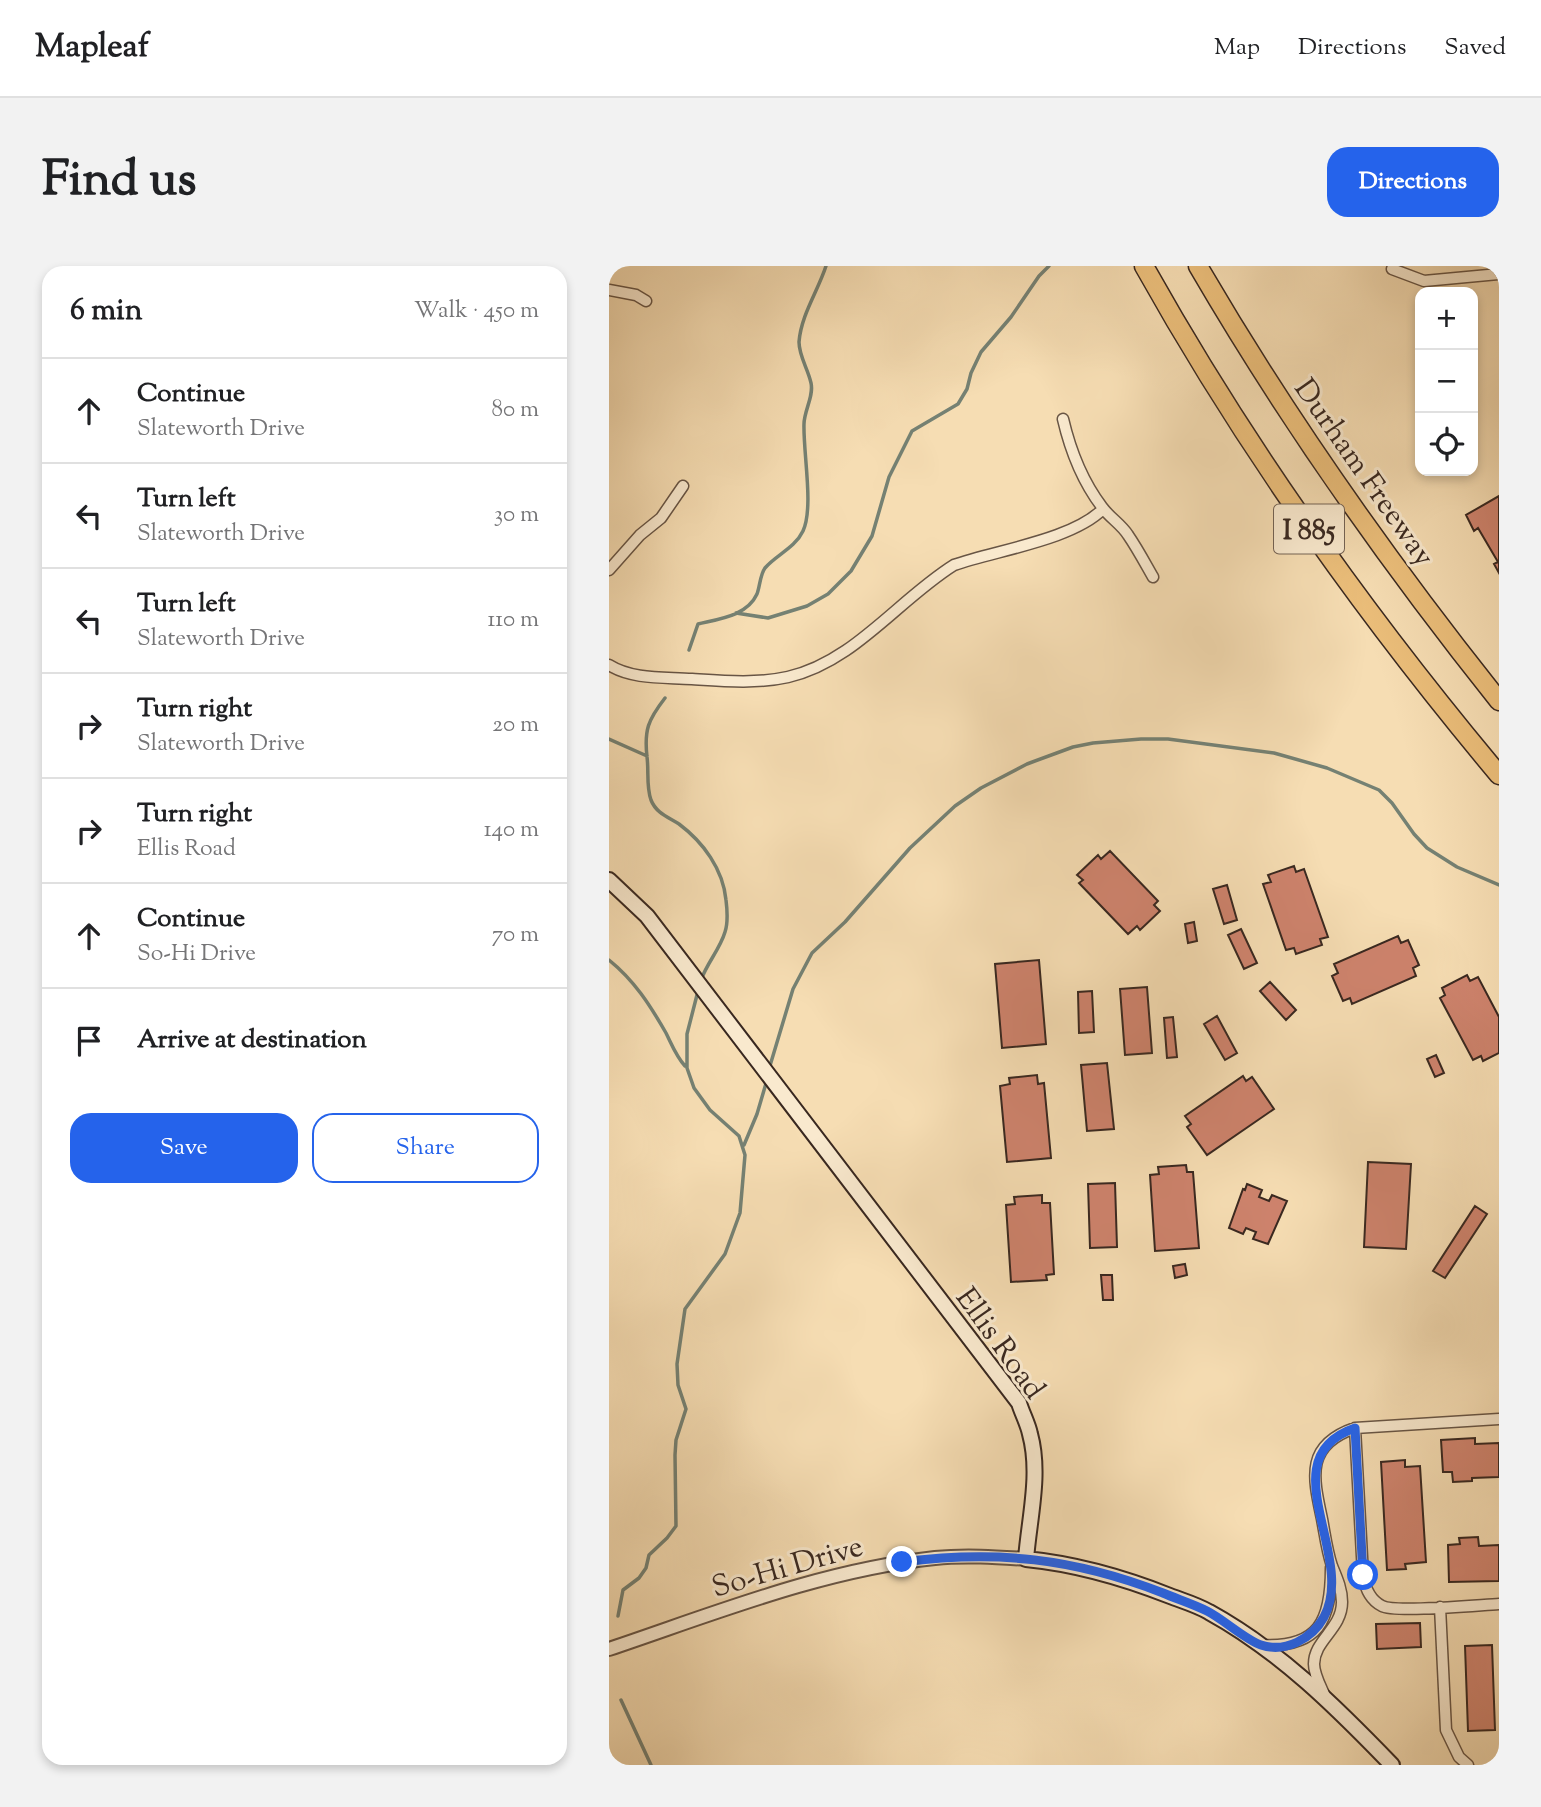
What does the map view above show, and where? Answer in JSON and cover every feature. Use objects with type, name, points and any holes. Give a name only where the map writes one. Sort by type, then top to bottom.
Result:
[{"type":"highway","name":"I 885","points":[[1144,266],[1221,396],[1303,520],[1378,624],[1499,775]]},
{"type":"highway","name":"Durham Freeway","points":[[1198,266],[1261,371],[1336,484],[1416,596],[1499,701]]},
{"type":"main road","name":"Ellis Road","points":[[609,880],[647,916],[1019,1404],[1030,1434],[1034,1456],[1032,1511],[1026,1559]]},
{"type":"main road","points":[[1026,1559],[1083,1567],[1126,1579],[1207,1611],[1261,1645],[1325,1697],[1392,1765]]},
{"type":"street","points":[[1392,269],[1424,281],[1499,274]]},
{"type":"street","points":[[609,290],[636,295],[646,301]]},
{"type":"street","points":[[1063,419],[1076,460],[1103,509],[1120,524],[1153,577]]},
{"type":"street","points":[[609,570],[640,535],[661,518],[683,486]]},
{"type":"street","points":[[609,665],[635,675],[717,681],[752,682],[787,678],[806,672],[835,658],[954,565],[1059,534],[1094,518],[1103,509]]},
{"type":"street","points":[[1325,1697],[1315,1673],[1315,1659],[1320,1645],[1338,1621],[1342,1604],[1313,1480],[1317,1458],[1338,1434],[1355,1428],[1499,1419]]},
{"type":"street","points":[[1355,1428],[1363,1575],[1367,1592],[1380,1606],[1390,1609],[1499,1604]]},
{"type":"street","name":"So-Hi Drive","points":[[609,1649],[776,1592],[867,1567],[969,1556],[1026,1559]]},
{"type":"street","points":[[1261,1645],[1297,1643],[1318,1626],[1325,1616],[1331,1597],[1331,1564]]},
{"type":"street","points":[[1440,1606],[1446,1730],[1459,1758],[1468,1765]]},
{"type":"building","points":[[1499,496],[1499,573],[1494,564],[1498,562],[1478,528],[1474,531],[1466,515]]},
{"type":"building","points":[[1110,851],[1158,901],[1154,905],[1160,911],[1140,930],[1137,926],[1128,934],[1079,883],[1083,880],[1077,875],[1098,855],[1101,859]]},
{"type":"building","points":[[1294,866],[1296,872],[1304,869],[1328,937],[1320,939],[1322,945],[1296,954],[1294,948],[1286,950],[1263,884],[1271,882],[1268,875]]},
{"type":"building","points":[[1227,885],[1237,920],[1224,924],[1213,889]]},
{"type":"building","points":[[1194,922],[1197,941],[1188,943],[1185,924]]},
{"type":"building","points":[[1241,929],[1257,963],[1244,969],[1228,935]]},
{"type":"building","points":[[1398,936],[1401,943],[1408,940],[1419,965],[1413,968],[1416,976],[1352,1004],[1350,998],[1343,1001],[1332,976],[1338,973],[1334,964]]},
{"type":"building","points":[[1039,960],[1046,1044],[1002,1048],[995,964]]},
{"type":"building","points":[[1467,975],[1470,981],[1478,977],[1499,1017],[1499,1053],[1483,1061],[1481,1056],[1473,1060],[1440,998],[1445,995],[1442,988]]},
{"type":"building","points":[[1270,982],[1296,1010],[1286,1020],[1260,991]]},
{"type":"building","points":[[1147,987],[1152,1053],[1125,1055],[1120,989]]},
{"type":"building","points":[[1092,991],[1094,1032],[1079,1033],[1078,992]]},
{"type":"building","points":[[1217,1016],[1237,1053],[1225,1060],[1204,1024]]},
{"type":"building","points":[[1173,1017],[1177,1057],[1167,1058],[1164,1018]]},
{"type":"building","points":[[1436,1055],[1444,1073],[1435,1077],[1427,1059]]},
{"type":"building","points":[[1107,1063],[1114,1129],[1087,1131],[1081,1065]]},
{"type":"building","points":[[1037,1075],[1038,1084],[1044,1083],[1051,1158],[1007,1162],[1000,1086],[1010,1084],[1009,1078]]},
{"type":"building","points":[[1243,1076],[1246,1081],[1252,1077],[1274,1109],[1207,1155],[1187,1127],[1191,1124],[1185,1116]]},
{"type":"building","points":[[1368,1162],[1411,1164],[1406,1249],[1364,1247]]},
{"type":"building","points":[[1186,1165],[1187,1172],[1193,1172],[1199,1248],[1155,1251],[1150,1175],[1159,1174],[1158,1167]]},
{"type":"building","points":[[1115,1183],[1117,1247],[1090,1248],[1088,1184]]},
{"type":"building","points":[[1247,1184],[1262,1190],[1259,1197],[1269,1201],[1272,1195],[1287,1201],[1268,1244],[1253,1239],[1256,1232],[1246,1228],[1243,1234],[1229,1228]]},
{"type":"building","points":[[1042,1195],[1042,1203],[1050,1203],[1054,1274],[1046,1275],[1047,1280],[1011,1282],[1006,1205],[1015,1204],[1014,1197]]},
{"type":"building","points":[[1475,1206],[1487,1214],[1445,1278],[1433,1271]]},
{"type":"building","points":[[1185,1264],[1187,1275],[1175,1278],[1173,1266]]},
{"type":"building","points":[[1101,1275],[1112,1275],[1113,1300],[1103,1300]]},
{"type":"building","points":[[1475,1438],[1475,1444],[1499,1443],[1499,1477],[1453,1482],[1452,1472],[1443,1472],[1441,1440]]},
{"type":"building","points":[[1405,1460],[1405,1467],[1420,1466],[1426,1562],[1405,1564],[1406,1569],[1387,1570],[1381,1462]]},
{"type":"building","points":[[1478,1537],[1479,1546],[1499,1545],[1499,1581],[1449,1582],[1448,1545],[1460,1544],[1459,1538]]},
{"type":"building","points":[[1420,1623],[1421,1647],[1377,1649],[1376,1624]]},
{"type":"building","points":[[1492,1645],[1495,1730],[1468,1731],[1465,1646]]},
{"type":"waterway","points":[[689,650],[698,624],[732,615],[747,607],[757,594],[765,568],[795,542],[803,531],[808,508],[804,424],[812,388],[799,342],[806,313],[826,266]]},
{"type":"waterway","points":[[736,613],[768,618],[807,606],[828,594],[851,571],[872,536],[889,477],[912,431],[958,404],[967,389],[981,352],[1049,266]]},
{"type":"waterway","points":[[665,698],[651,719],[647,732],[649,795],[659,811],[688,831],[704,848],[721,878],[726,900],[725,932],[701,980]]},
{"type":"waterway","points":[[609,739],[647,756]]},
{"type":"waterway","points":[[769,1069],[793,989],[812,953],[845,922],[910,848],[955,806],[981,788],[1027,764],[1073,747],[1093,743],[1168,739],[1274,753],[1327,768],[1379,790],[1427,848],[1457,867],[1499,885]]},
{"type":"waterway","points":[[609,960],[641,994],[685,1066]]},
{"type":"waterway","points":[[618,1616],[623,1590],[639,1578],[646,1568],[649,1555],[676,1526],[676,1440],[686,1409],[678,1385],[677,1364],[685,1309],[725,1254],[740,1213],[745,1155],[739,1136],[710,1110],[694,1088],[687,1068],[687,1034],[698,991]]},
{"type":"waterway","points":[[744,1145],[767,1080]]},
{"type":"waterway","points":[[621,1700],[651,1765]]},
{"type":"route","points":[[902,1562],[969,1556],[1048,1561],[1083,1567],[1126,1579],[1207,1611],[1261,1645],[1297,1643],[1318,1626],[1325,1616],[1331,1597],[1331,1564],[1313,1480],[1317,1458],[1338,1434],[1355,1428],[1363,1575]]}]
